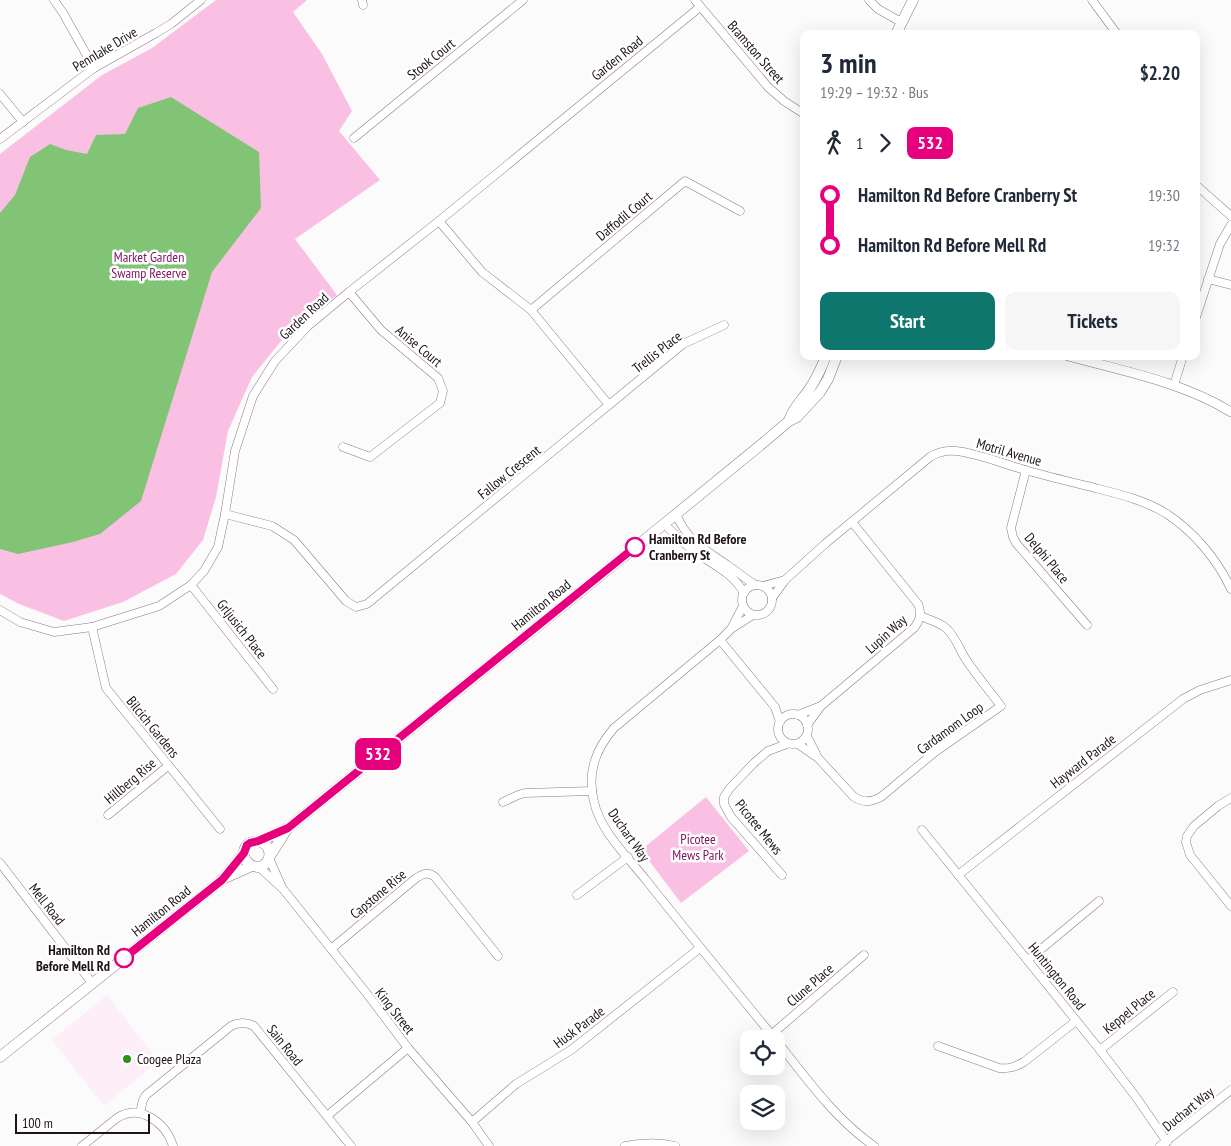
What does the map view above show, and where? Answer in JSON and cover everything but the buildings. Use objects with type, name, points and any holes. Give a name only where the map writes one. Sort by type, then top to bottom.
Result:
[{"type":"main road","points":[[898,30],[913,0]]},
{"type":"main road","name":"Hamilton Road","points":[[258,841],[288,828],[789,421],[797,417],[820,392],[826,360]]},
{"type":"main road","name":"Hamilton Road","points":[[824,376],[834,360]]},
{"type":"main road","name":"Hamilton Road","points":[[269,857],[288,828]]},
{"type":"main road","points":[[258,841],[268,848],[269,857],[265,864],[256,867],[246,861],[244,853],[247,845],[258,841]]},
{"type":"main road","name":"Hamilton Road","points":[[0,1057],[222,880],[244,853]]},
{"type":"main road","name":"Hamilton Road","points":[[222,880],[256,867]]},
{"type":"street","points":[[54,0],[94,68]]},
{"type":"street","name":"Pennlake Drive","points":[[0,139],[94,68],[164,28],[201,0]]},
{"type":"street","name":"Stook Court","points":[[354,138],[523,0]]},
{"type":"street","name":"Bramston Street","points":[[695,0],[768,87],[800,111]]},
{"type":"street","points":[[869,0],[878,9],[901,22]]},
{"type":"street","points":[[1092,0],[1114,30]]},
{"type":"street","name":"Garden Road","points":[[0,610],[20,622],[54,632],[92,627],[159,606],[191,585],[204,571],[218,547],[235,451],[253,396],[275,361],[308,326],[700,7]]},
{"type":"street","points":[[0,94],[23,122]]},
{"type":"street","name":"Daffodil Court","points":[[530,310],[685,181],[740,211]]},
{"type":"street","points":[[1200,189],[1231,216]]},
{"type":"street","points":[[439,221],[482,272],[530,310],[609,406]]},
{"type":"street","points":[[1200,304],[1220,244],[1231,225]]},
{"type":"street","points":[[1208,279],[1231,285]]},
{"type":"street","name":"Anise Court","points":[[343,447],[370,457],[440,403],[443,391],[438,378],[381,330],[350,292]]},
{"type":"street","name":"Trellis Place","points":[[609,406],[684,344],[724,325]]},
{"type":"street","points":[[1083,360],[1174,385],[1205,397],[1231,412]]},
{"type":"street","points":[[1174,385],[1182,360]]},
{"type":"street","name":"Fallow Crescent","points":[[225,514],[272,526],[294,540],[346,601],[356,607],[367,604],[609,406]]},
{"type":"street","name":"Motril Avenue","points":[[772,598],[785,580],[826,542],[930,457],[938,453],[954,451],[1121,495],[1153,506],[1180,524],[1206,550],[1231,588]]},
{"type":"street","name":"Delphi Place","points":[[1026,470],[1011,528],[1013,538],[1087,625]]},
{"type":"street","points":[[676,514],[688,535],[701,548],[728,565],[744,578],[759,586],[770,592],[772,598],[771,606],[767,612],[753,615],[743,606],[742,599],[748,588],[759,586]]},
{"type":"street","name":"Lupin Way","points":[[808,725],[821,706],[914,628],[920,616],[918,604],[852,522]]},
{"type":"street","points":[[664,524],[690,548],[727,573],[737,582],[744,593]]},
{"type":"street","name":"Motril Avenue","points":[[759,586],[785,580]]},
{"type":"street","name":"Grljusich Place","points":[[191,585],[273,689]]},
{"type":"street","name":"Duchart Way","points":[[731,629],[743,606]]},
{"type":"street","name":"Duchart Way","points":[[753,615],[731,629],[614,728],[600,746],[591,778],[596,809],[614,840],[767,1030]]},
{"type":"street","name":"Cardamom Loop","points":[[798,744],[818,758],[854,797],[867,802],[874,801],[947,743],[1001,706],[949,632],[939,624],[920,616]]},
{"type":"street","name":"Bilcich Gardens","points":[[92,627],[106,688],[220,829]]},
{"type":"street","points":[[720,640],[775,707],[780,722]]},
{"type":"street","name":"Hayward Parade","points":[[958,875],[1184,699],[1200,690],[1231,680]]},
{"type":"street","name":"Lupin Way","points":[[794,714],[821,706]]},
{"type":"street","points":[[775,707],[794,714],[805,720],[808,725],[807,736],[802,742],[795,745],[787,744],[781,739],[778,732],[778,724],[783,718],[794,714]]},
{"type":"street","name":"Picotee Mews","points":[[768,751],[778,732]]},
{"type":"street","name":"Cardamom Loop","points":[[807,736],[818,758]]},
{"type":"street","name":"Picotee Mews","points":[[782,874],[731,817],[724,804],[724,797],[726,792],[768,751],[787,744]]},
{"type":"street","name":"Hillberg Rise","points":[[108,816],[168,766]]},
{"type":"street","points":[[503,802],[526,793],[592,791]]},
{"type":"street","points":[[1231,798],[1194,826],[1187,836],[1186,842],[1190,855],[1231,906]]},
{"type":"street","name":"Huntington Road","points":[[922,830],[1100,1050],[1136,1097],[1164,1144]]},
{"type":"street","name":"King Street","points":[[269,857],[283,889]]},
{"type":"street","points":[[577,895],[628,857]]},
{"type":"street","name":"Mell Road","points":[[0,863],[92,984]]},
{"type":"street","name":"King Street","points":[[256,867],[283,889],[408,1048],[472,1122],[489,1146]]},
{"type":"street","name":"Capstone Rise","points":[[331,949],[415,879],[425,873],[430,873],[498,956]]},
{"type":"street","points":[[1028,960],[1099,901]]},
{"type":"street","name":"Husk Parade","points":[[472,1122],[516,1084],[571,1050],[700,948]]},
{"type":"street","name":"Clune Place","points":[[783,1030],[864,954]]},
{"type":"street","name":"Keppel Place","points":[[1100,1050],[1173,992]]},
{"type":"street","points":[[938,1046],[1006,1069],[1024,1062],[1076,1021]]},
{"type":"street","name":"Sain Road","points":[[140,1113],[146,1095],[231,1026],[243,1023],[254,1026],[351,1146]]},
{"type":"street","points":[[326,1116],[408,1048]]},
{"type":"street","name":"Duchart Way","points":[[785,1051],[835,1112],[852,1130],[874,1146]]},
{"type":"street","name":"Duchart Way","points":[[1164,1144],[1230,1093]]},
{"type":"street","points":[[82,1146],[123,1114],[134,1112],[157,1121],[171,1139],[173,1146]]},
{"type":"street","points":[[625,1146],[643,1144],[675,1146]]},
{"type":"shaded area","points":[[171,97],[259,152],[261,208],[212,272],[141,501],[100,534],[18,554],[0,549],[0,213],[15,195],[30,157],[50,144],[66,150],[87,154],[96,135],[125,134],[138,108]]},
{"type":"shaded area","name":"Coogee Plaza","points":[[107,995],[158,1061],[104,1106],[52,1040]]},
{"type":"green space","name":"Market Garden Swamp Reserve","points":[[216,0],[307,0],[293,12],[322,54],[352,111],[339,131],[380,180],[295,239],[337,295],[286,335],[252,377],[228,431],[216,497],[203,540],[176,574],[123,602],[64,621],[19,604],[0,594],[0,154],[102,75],[152,48]]},
{"type":"green space","name":"Picotee Mews Park","points":[[706,797],[749,851],[681,903],[641,850]]},
{"type":"bus line","name":"532","points":[[124,958],[222,880],[244,853],[247,845],[288,828],[635,547]]},
{"type":"place","name":"Hamilton Rd Before Cranberry St","points":[[635,547]]},
{"type":"place","name":"Hamilton Rd Before Mell Rd","points":[[124,958]]},
{"type":"place","name":"Coogee Plaza","points":[[127,1059]]}]
